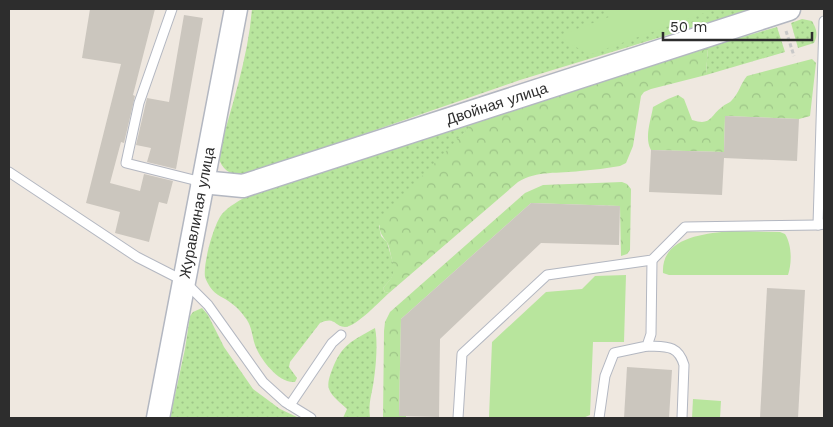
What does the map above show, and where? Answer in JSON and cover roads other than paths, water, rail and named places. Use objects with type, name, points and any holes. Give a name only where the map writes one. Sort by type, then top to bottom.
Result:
[{"type":"street","name":"Журавлиная улица","points":[[158,418],[235,9]]},
{"type":"street","name":"Двойная улица","points":[[202,182],[243,186],[789,9]]},
{"type":"lane","points":[[172,9],[139,103],[126,163],[202,182]]},
{"type":"lane","points":[[458,418],[462,354],[547,275],[652,260],[685,228],[821,224],[824,21]]},
{"type":"lane","points":[[9,172],[137,257],[184,280],[208,305],[263,382],[290,405],[311,418]]},
{"type":"lane","points":[[647,346],[651,334],[652,260]]},
{"type":"lane","points":[[290,405],[332,343],[341,335]]},
{"type":"lane","points":[[599,418],[605,376],[614,353],[647,346],[669,347],[677,350],[682,356],[684,364],[682,418]]}]
